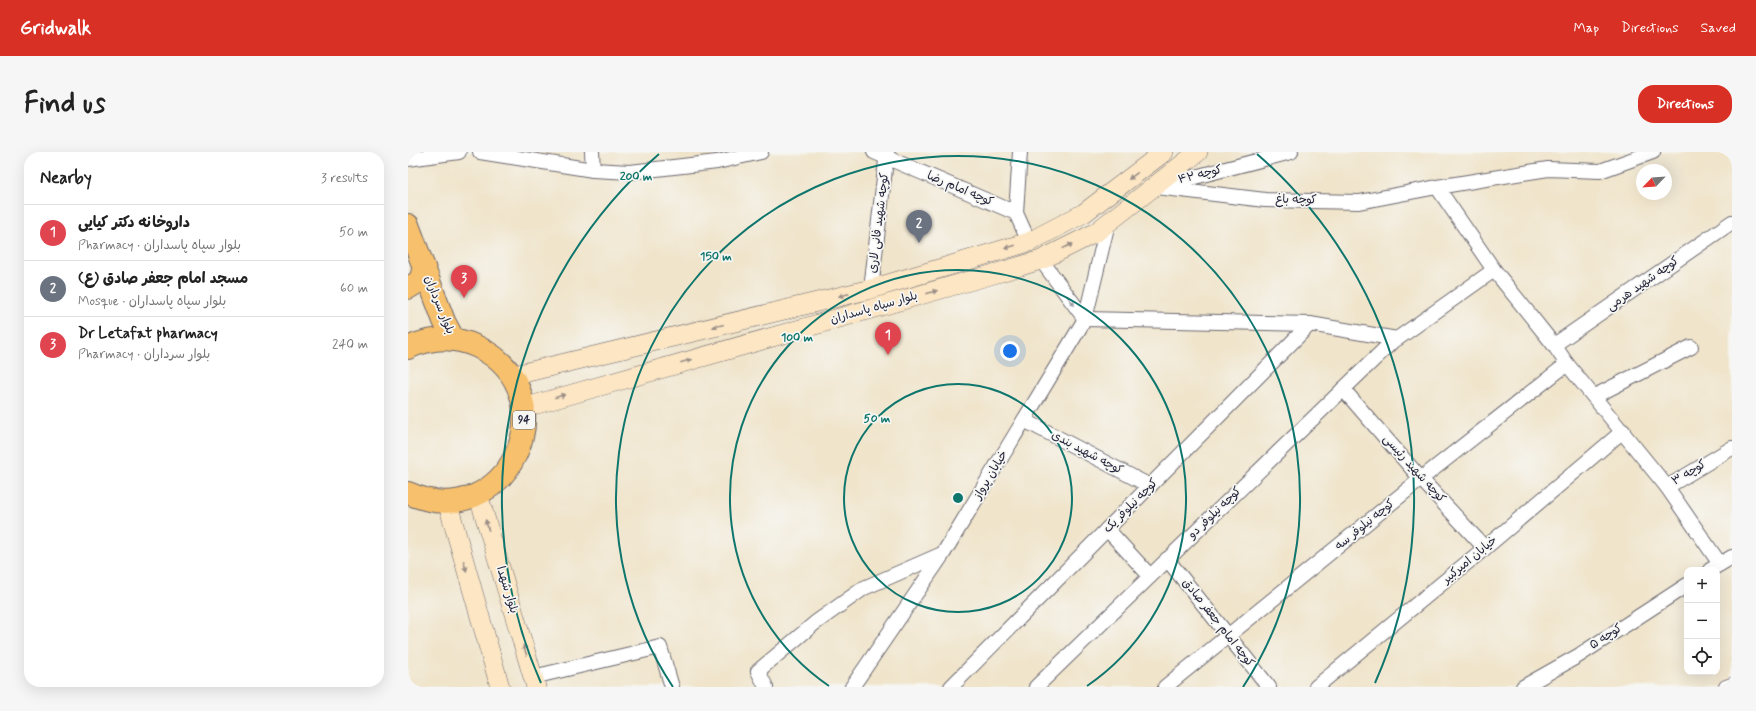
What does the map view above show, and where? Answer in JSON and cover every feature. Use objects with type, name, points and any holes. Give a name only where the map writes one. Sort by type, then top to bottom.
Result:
[{"type":"highway","name":"بلوار سرداران","points":[[408,225],[444,321],[454,340]]},
{"type":"highway","points":[[408,288],[420,281],[424,267]]},
{"type":"highway","name":"94","points":[[408,348],[419,343],[436,339],[454,340],[471,344],[487,352],[500,363],[511,376],[521,397],[524,425],[521,442],[515,458],[505,473],[492,485],[478,494],[463,499],[447,501],[427,500],[408,492]]},
{"type":"main road","name":"بلوار سپاه پاسداران","points":[[511,376],[871,289],[1029,242],[1084,213],[1164,152]]},
{"type":"main road","name":"بلوار سپاه پاسداران","points":[[523,408],[1040,260],[1095,233],[1156,187],[1198,152]]},
{"type":"main road","name":"بلوار شهدا","points":[[478,494],[535,682]]},
{"type":"main road","points":[[447,501],[500,687]]},
{"type":"street","points":[[408,159],[459,152]]},
{"type":"street","points":[[480,152],[593,170],[630,172],[716,157],[761,152]]},
{"type":"street","points":[[592,152],[593,170]]},
{"type":"street","points":[[1020,152],[1016,213],[1029,242]]},
{"type":"street","name":"کوچه ۴۲","points":[[1156,187],[1291,152]]},
{"type":"street","name":"کوچه باغ","points":[[1156,187],[1265,200],[1359,202],[1437,187],[1548,169],[1600,171],[1653,152]]},
{"type":"street","name":"کوچه امام رضا","points":[[882,154],[1016,213]]},
{"type":"street","name":"کوچه شهید فانی لاری","points":[[871,289],[882,154]]},
{"type":"street","points":[[1437,187],[1494,270],[1554,345],[1567,364],[1595,396],[1667,486],[1721,564]]},
{"type":"street","name":"کوچه شهید هرمی","points":[[1554,345],[1732,222]]},
{"type":"street","name":"خیابان پرواز","points":[[852,687],[942,554],[1085,320],[1108,223]]},
{"type":"street","points":[[1040,260],[1085,320],[1310,324],[1395,339]]},
{"type":"street","name":"کوچه نیلوفر دو","points":[[1036,687],[1395,339],[1494,270]]},
{"type":"street","name":"کوچه نیلوفر یک","points":[[951,687],[1310,324]]},
{"type":"street","points":[[1595,396],[1691,347]]},
{"type":"street","name":"کوچه نیلوفر سه","points":[[1165,687],[1421,479],[1567,364]]},
{"type":"street","name":"کوچه شهید رئیسی","points":[[1343,389],[1421,479],[1485,548]]},
{"type":"street","name":"کوچه شهید بندی","points":[[1024,420],[1150,486]]},
{"type":"street","name":"خیابان امیرکبیر","points":[[1317,687],[1623,431]]},
{"type":"street","name":"کوچه ۳","points":[[1667,486],[1732,448]]},
{"type":"street","points":[[1107,529],[1150,576]]},
{"type":"street","points":[[762,685],[758,671],[815,623],[864,588],[942,554]]},
{"type":"street","name":"کوچه امام جعفر صادق","points":[[1168,559],[1269,687]]},
{"type":"street","name":"کوچه ۵","points":[[1523,687],[1578,656],[1684,587]]},
{"type":"street","points":[[535,682],[660,647],[672,687]]},
{"type":"street","points":[[1726,687],[1732,685]]},
{"type":"place","name":"مسجد امام جعفر صادق (ع)","points":[[919,243]]},
{"type":"place","name":"Dr Letafat pharmacy","points":[[464,298]]},
{"type":"place","name":"داروخانه دکتر کیایی","points":[[888,355]]}]
